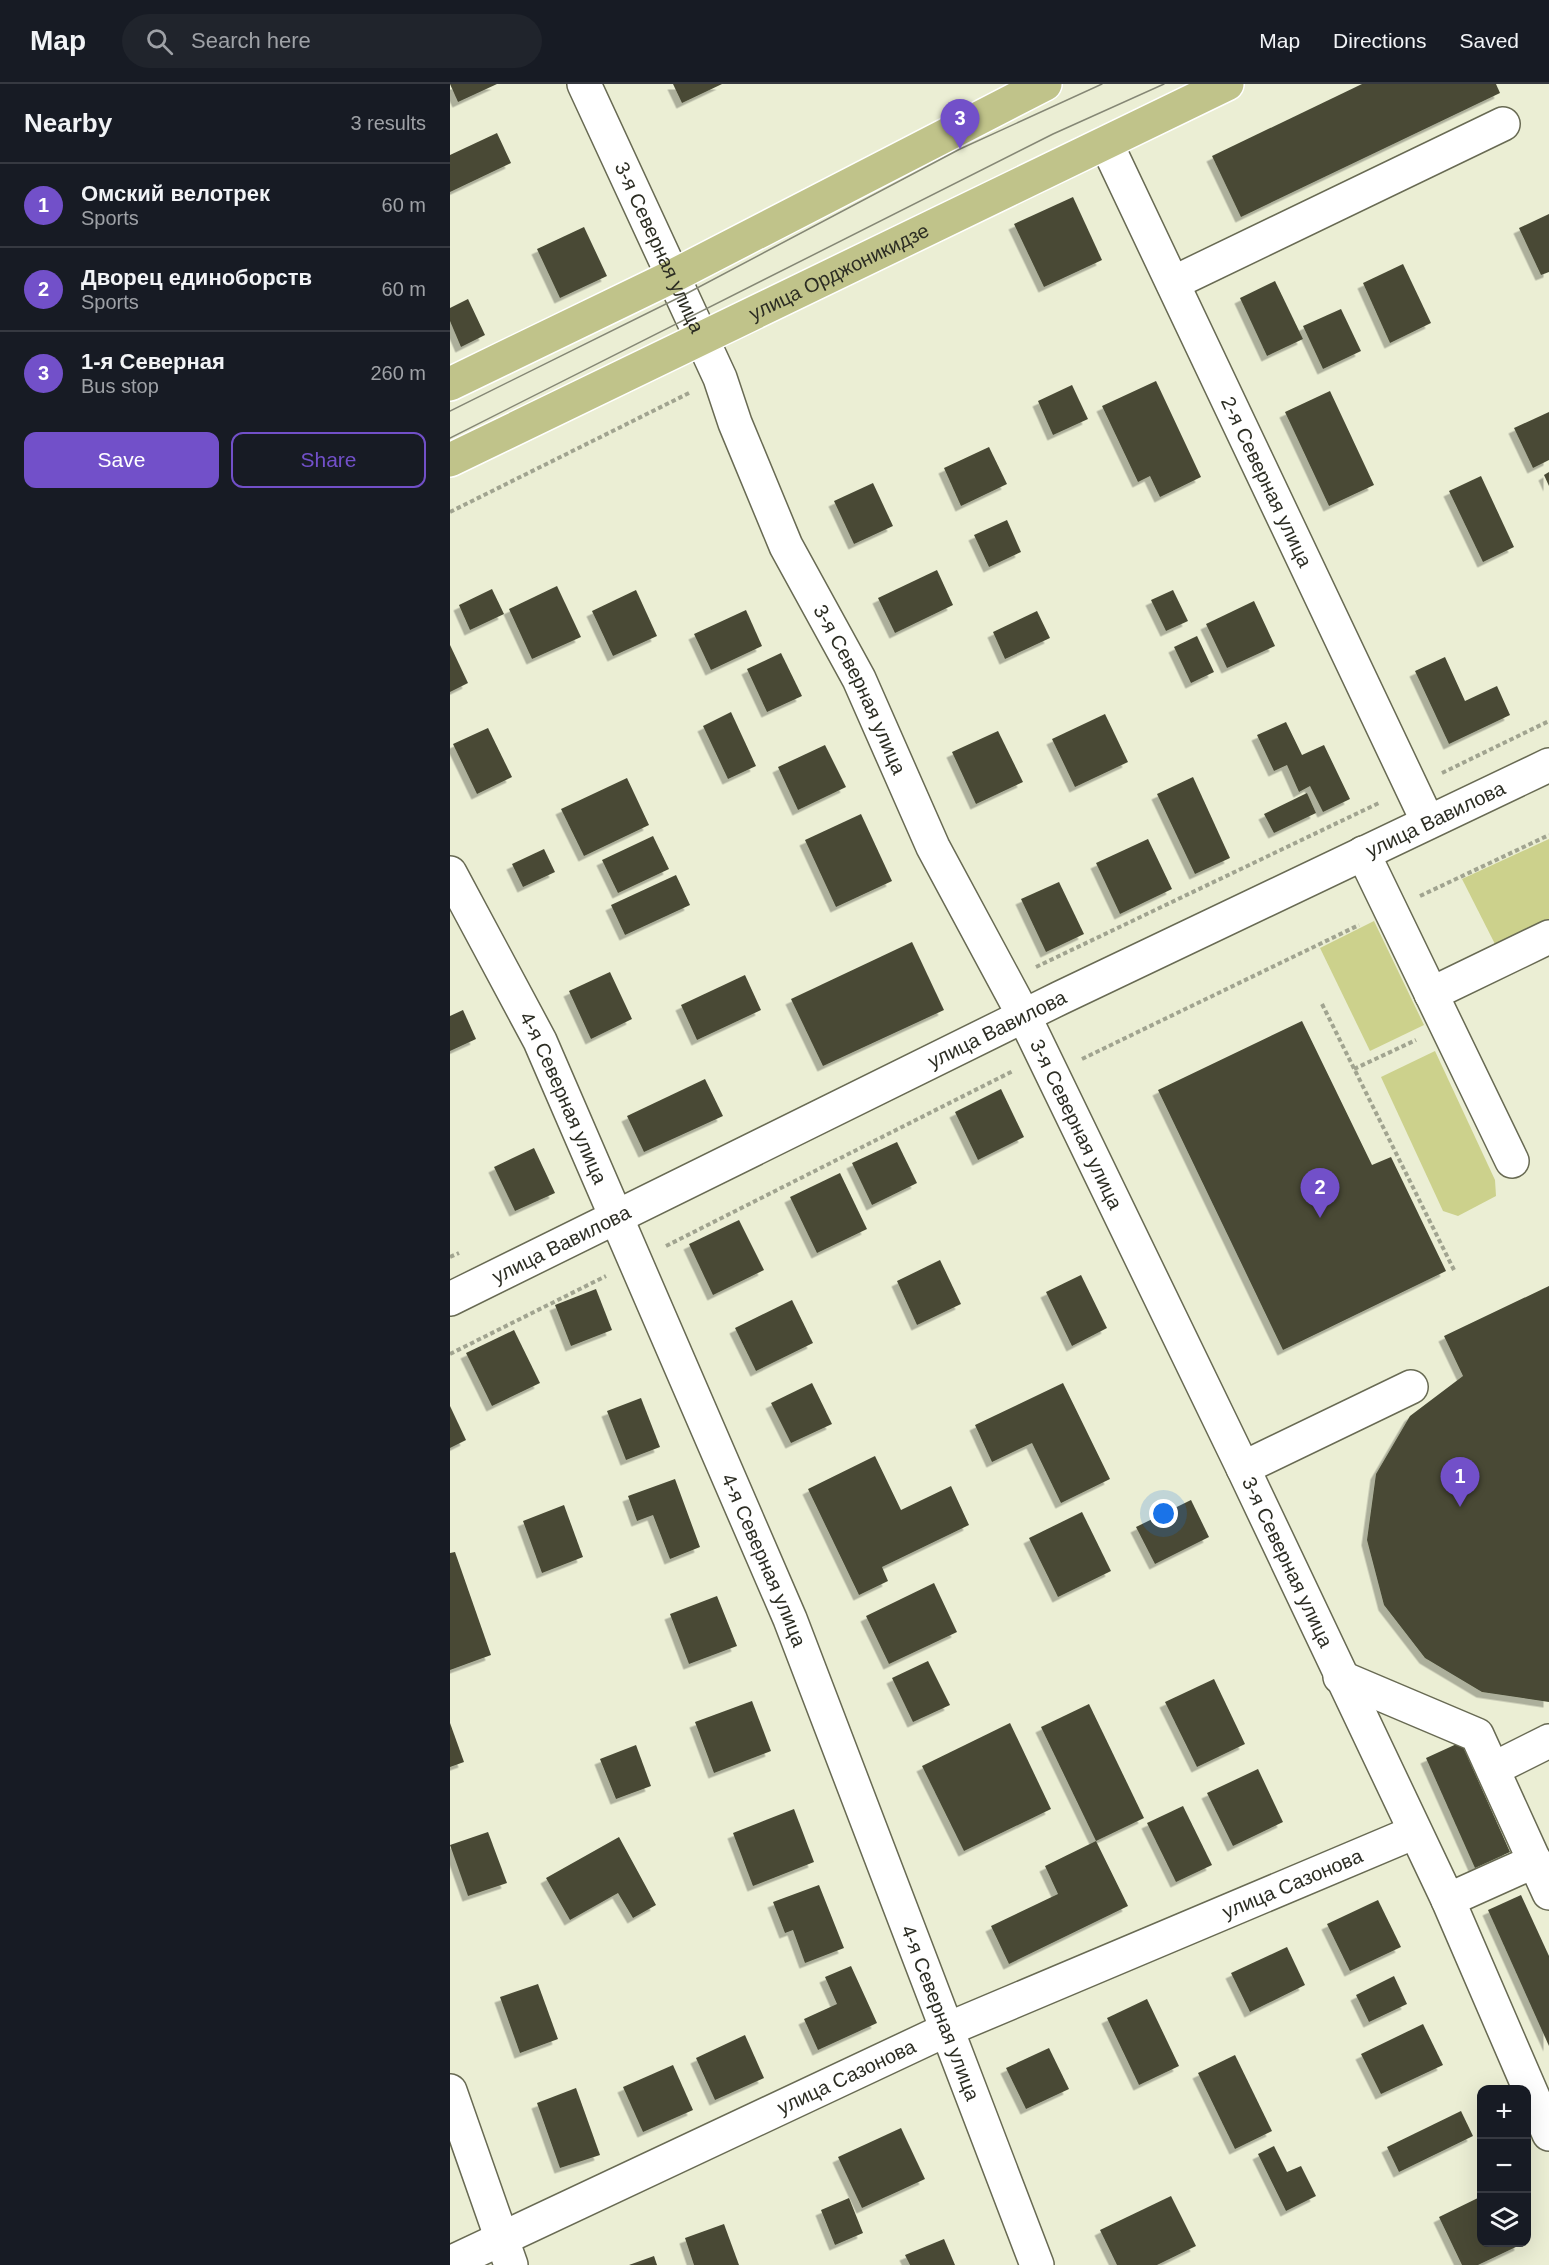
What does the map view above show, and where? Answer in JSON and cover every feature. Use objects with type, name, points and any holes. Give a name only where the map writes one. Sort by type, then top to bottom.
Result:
[{"type":"main road","points":[[450,384],[673,276],[1045,84]]},
{"type":"main road","name":"улица Орджоникидзе","points":[[450,460],[1227,84]]},
{"type":"street","name":"3-я Северная улица","points":[[584,84],[720,378],[735,423],[786,546],[859,679],[933,847],[1024,1016],[1243,1468],[1340,1677],[1448,1900],[1549,2134]]},
{"type":"street","points":[[1173,283],[1503,124]]},
{"type":"street","name":"2-я Северная улица","points":[[1106,142],[1428,822]]},
{"type":"street","name":"улица Вавилова","points":[[450,1299],[1024,1016],[1549,765]]},
{"type":"street","points":[[1363,853],[1512,1161]]},
{"type":"street","name":"4-я Северная улица","points":[[450,873],[540,1041],[790,1619],[1037,2265]]},
{"type":"street","points":[[1431,994],[1549,937]]},
{"type":"street","points":[[1243,1468],[1411,1387]]},
{"type":"street","points":[[1340,1677],[1478,1735],[1549,1893]]},
{"type":"street","points":[[1493,1768],[1549,1741]]},
{"type":"street","name":"улица Сазонова","points":[[450,2263],[507,2251],[948,2029],[1414,1832]]},
{"type":"street","points":[[1448,1900],[1535,1861]]},
{"type":"street","points":[[450,2091],[507,2251]]},
{"type":"path","points":[[450,512],[720,378]]},
{"type":"path","points":[[1006,981],[1549,721]]},
{"type":"path","points":[[450,1354],[636,1261],[1048,1065],[1390,910],[1549,835]]},
{"type":"path","points":[[1322,1004],[1454,1270]]},
{"type":"path","points":[[1354,1068],[1446,1026]]},
{"type":"green space","points":[[1549,839],[1549,924],[1498,950],[1462,879]]},
{"type":"green space","points":[[1374,921],[1424,1025],[1370,1051],[1320,948]]},
{"type":"green space","points":[[1435,1051],[1495,1180],[1496,1196],[1458,1216],[1443,1211],[1381,1077]]},
{"type":"building","points":[[450,84],[497,84],[458,102]]},
{"type":"building","points":[[673,84],[722,84],[682,103]]},
{"type":"building","points":[[1362,84],[1496,84],[1500,93],[1241,217],[1212,156]]},
{"type":"building","points":[[497,133],[511,163],[450,192],[450,155]]},
{"type":"building","points":[[1073,197],[1102,260],[1044,287],[1014,224]]},
{"type":"building","points":[[1549,214],[1549,272],[1541,275],[1519,228]]},
{"type":"building","points":[[584,227],[607,276],[560,298],[537,249]]},
{"type":"building","points":[[1403,264],[1431,323],[1390,343],[1363,283]]},
{"type":"building","points":[[1275,281],[1303,339],[1267,356],[1240,298]]},
{"type":"building","points":[[468,299],[485,335],[461,347],[450,321],[450,308]]},
{"type":"building","points":[[1341,309],[1361,351],[1323,369],[1303,326]]},
{"type":"building","points":[[1156,381],[1201,477],[1160,497],[1150,476],[1138,482],[1102,406]]},
{"type":"building","points":[[1072,385],[1088,419],[1053,435],[1038,401]]},
{"type":"building","points":[[1330,391],[1374,485],[1329,506],[1285,412]]},
{"type":"building","points":[[1549,412],[1549,460],[1533,468],[1514,428]]},
{"type":"building","points":[[989,447],[1007,484],[961,506],[944,468]]},
{"type":"building","points":[[1549,472],[1549,486],[1544,475]]},
{"type":"building","points":[[1481,476],[1514,547],[1483,562],[1449,491]]},
{"type":"building","points":[[873,483],[893,526],[854,544],[834,501]]},
{"type":"building","points":[[1007,520],[1021,552],[989,567],[974,535]]},
{"type":"building","points":[[937,570],[953,605],[895,633],[878,598]]},
{"type":"building","points":[[557,586],[581,637],[532,659],[509,609]]},
{"type":"building","points":[[492,589],[504,614],[470,630],[459,605]]},
{"type":"building","points":[[636,590],[657,636],[613,656],[592,611]]},
{"type":"building","points":[[1173,590],[1188,621],[1166,631],[1151,600]]},
{"type":"building","points":[[1254,601],[1275,646],[1227,668],[1206,624]]},
{"type":"building","points":[[746,610],[762,646],[711,670],[694,634]]},
{"type":"building","points":[[1037,611],[1050,638],[1005,659],[993,632]]},
{"type":"building","points":[[1197,636],[1214,672],[1191,683],[1174,647]]},
{"type":"building","points":[[450,645],[468,683],[450,692]]},
{"type":"building","points":[[781,653],[802,696],[767,712],[747,669]]},
{"type":"building","points":[[1445,657],[1465,701],[1497,686],[1510,715],[1449,744],[1415,671]]},
{"type":"building","points":[[731,712],[756,766],[728,779],[703,726]]},
{"type":"building","points":[[1105,714],[1128,762],[1075,787],[1052,739]]},
{"type":"building","points":[[1286,722],[1302,755],[1324,745],[1350,799],[1323,812],[1310,786],[1299,792],[1287,765],[1274,771],[1257,735]]},
{"type":"building","points":[[488,728],[512,777],[477,794],[453,744]]},
{"type":"building","points":[[998,731],[1023,782],[976,804],[952,752]]},
{"type":"building","points":[[825,745],[846,787],[798,810],[778,767]]},
{"type":"building","points":[[1193,777],[1230,858],[1195,874],[1157,794]]},
{"type":"building","points":[[627,778],[649,825],[584,856],[561,809]]},
{"type":"building","points":[[1307,793],[1316,813],[1274,833],[1264,814]]},
{"type":"building","points":[[861,814],[892,881],[836,907],[805,840]]},
{"type":"building","points":[[653,836],[669,869],[618,893],[602,860]]},
{"type":"building","points":[[1148,839],[1172,889],[1120,914],[1096,863]]},
{"type":"building","points":[[544,849],[555,872],[523,887],[512,864]]},
{"type":"building","points":[[676,875],[690,905],[625,935],[611,905]]},
{"type":"building","points":[[1059,882],[1084,934],[1046,952],[1021,899]]},
{"type":"building","points":[[912,942],[944,1010],[823,1066],[791,999]]},
{"type":"building","points":[[610,972],[632,1019],[591,1039],[569,991]]},
{"type":"building","points":[[745,975],[761,1010],[697,1040],[681,1005]]},
{"type":"building","points":[[463,1010],[476,1039],[450,1051],[450,1016]]},
{"type":"building","points":[[1302,1021],[1372,1165],[1391,1157],[1446,1271],[1283,1350],[1158,1090]]},
{"type":"building","points":[[705,1079],[723,1116],[644,1152],[627,1116]]},
{"type":"building","points":[[1001,1089],[1024,1137],[978,1160],[955,1112]]},
{"type":"building","points":[[897,1142],[917,1183],[872,1205],[852,1163]]},
{"type":"building","points":[[534,1148],[555,1193],[515,1211],[494,1167]]},
{"type":"building","points":[[840,1173],[867,1229],[817,1253],[790,1197]]},
{"type":"building","points":[[739,1220],[764,1270],[713,1295],[689,1244]]},
{"type":"building","points":[[940,1260],[961,1304],[917,1325],[897,1281]]},
{"type":"building","points":[[1081,1275],[1107,1328],[1072,1346],[1046,1292]]},
{"type":"building","points":[[1549,1286],[1549,1702],[1482,1692],[1425,1658],[1384,1605],[1367,1540],[1376,1474],[1410,1416],[1463,1376],[1444,1336]]},
{"type":"building","points":[[596,1289],[612,1330],[571,1346],[555,1305]]},
{"type":"building","points":[[792,1300],[813,1343],[756,1371],[735,1328]]},
{"type":"building","points":[[514,1330],[540,1383],[492,1406],[466,1353]]},
{"type":"building","points":[[812,1383],[832,1424],[791,1443],[771,1403]]},
{"type":"building","points":[[1063,1383],[1110,1479],[1061,1503],[1032,1443],[992,1462],[975,1425]]},
{"type":"building","points":[[641,1398],[660,1447],[626,1460],[607,1411]]},
{"type":"building","points":[[450,1406],[466,1440],[450,1448]]},
{"type":"building","points":[[875,1456],[901,1510],[951,1486],[969,1525],[882,1567],[888,1581],[859,1595],[808,1489]]},
{"type":"building","points":[[675,1479],[700,1547],[670,1559],[653,1515],[637,1521],[628,1496]]},
{"type":"building","points":[[1191,1500],[1209,1537],[1155,1564],[1136,1527]]},
{"type":"building","points":[[564,1505],[583,1557],[542,1573],[523,1521]]},
{"type":"building","points":[[1082,1512],[1111,1571],[1058,1597],[1029,1538]]},
{"type":"building","points":[[455,1552],[491,1655],[450,1670],[450,1553]]},
{"type":"building","points":[[934,1583],[957,1632],[889,1664],[866,1616]]},
{"type":"building","points":[[717,1596],[737,1646],[689,1664],[670,1614]]},
{"type":"building","points":[[928,1661],[950,1705],[913,1722],[892,1678]]},
{"type":"building","points":[[1214,1679],[1245,1744],[1197,1767],[1165,1702]]},
{"type":"building","points":[[752,1701],[771,1751],[714,1773],[695,1722]]},
{"type":"building","points":[[1089,1704],[1144,1818],[1096,1841],[1041,1727]]},
{"type":"building","points":[[450,1723],[464,1762],[450,1767]]},
{"type":"building","points":[[1010,1723],[1051,1809],[964,1851],[922,1766]]},
{"type":"building","points":[[1461,1742],[1510,1852],[1475,1868],[1426,1758]]},
{"type":"building","points":[[636,1745],[651,1786],[616,1799],[600,1759]]},
{"type":"building","points":[[1258,1769],[1283,1822],[1233,1846],[1207,1793]]},
{"type":"building","points":[[1183,1806],[1212,1865],[1176,1882],[1147,1823]]},
{"type":"building","points":[[794,1809],[814,1862],[753,1886],[733,1833]]},
{"type":"building","points":[[488,1832],[507,1883],[468,1896],[450,1845]]},
{"type":"building","points":[[619,1837],[656,1905],[633,1918],[618,1893],[570,1920],[546,1878]]},
{"type":"building","points":[[1096,1841],[1128,1906],[1009,1964],[991,1926],[1058,1894],[1045,1866]]},
{"type":"building","points":[[819,1885],[844,1948],[805,1963],[793,1930],[785,1933],[773,1902]]},
{"type":"building","points":[[1521,1895],[1549,1956],[1549,2046],[1488,1910]]},
{"type":"building","points":[[1378,1900],[1401,1947],[1350,1971],[1327,1924]]},
{"type":"building","points":[[1287,1947],[1305,1985],[1250,2012],[1231,1973]]},
{"type":"building","points":[[851,1966],[877,2023],[818,2050],[804,2019],[837,2004],[825,1977]]},
{"type":"building","points":[[1394,1976],[1407,2004],[1369,2022],[1356,1995]]},
{"type":"building","points":[[538,1984],[558,2039],[520,2053],[500,1997]]},
{"type":"building","points":[[1147,1999],[1179,2066],[1139,2085],[1107,2018]]},
{"type":"building","points":[[1423,2024],[1443,2065],[1381,2094],[1361,2054]]},
{"type":"building","points":[[745,2035],[764,2078],[715,2100],[696,2058]]},
{"type":"building","points":[[1049,2048],[1069,2089],[1026,2109],[1006,2068]]},
{"type":"building","points":[[1235,2055],[1272,2131],[1235,2149],[1198,2073]]},
{"type":"building","points":[[673,2065],[693,2110],[643,2132],[623,2087]]},
{"type":"building","points":[[576,2088],[600,2155],[560,2168],[537,2103]]},
{"type":"building","points":[[1461,2111],[1473,2136],[1399,2172],[1387,2147]]},
{"type":"building","points":[[901,2128],[925,2179],[862,2208],[838,2157]]},
{"type":"building","points":[[1274,2146],[1287,2172],[1301,2166],[1316,2196],[1286,2211],[1258,2154]]},
{"type":"building","points":[[1171,2196],[1196,2246],[1157,2265],[1117,2265],[1100,2230]]},
{"type":"building","points":[[849,2198],[863,2233],[835,2245],[821,2210]]},
{"type":"building","points":[[1477,2198],[1477,2247],[1516,2247],[1478,2265],[1462,2265],[1439,2217]]},
{"type":"building","points":[[724,2224],[739,2265],[694,2265],[685,2238]]},
{"type":"building","points":[[944,2239],[955,2265],[910,2265],[905,2255]]},
{"type":"building","points":[[654,2256],[657,2265],[629,2265]]},
{"type":"tram line","points":[[450,411],[682,296],[960,149],[1102,84]]},
{"type":"tram line","points":[[450,438],[1053,134],[1164,84]]},
{"type":"place","name":"1-я Северная","points":[[960,149]]},
{"type":"place","name":"Дворец единоборств","points":[[1320,1218]]},
{"type":"place","name":"Омский велотрек","points":[[1460,1507]]}]
